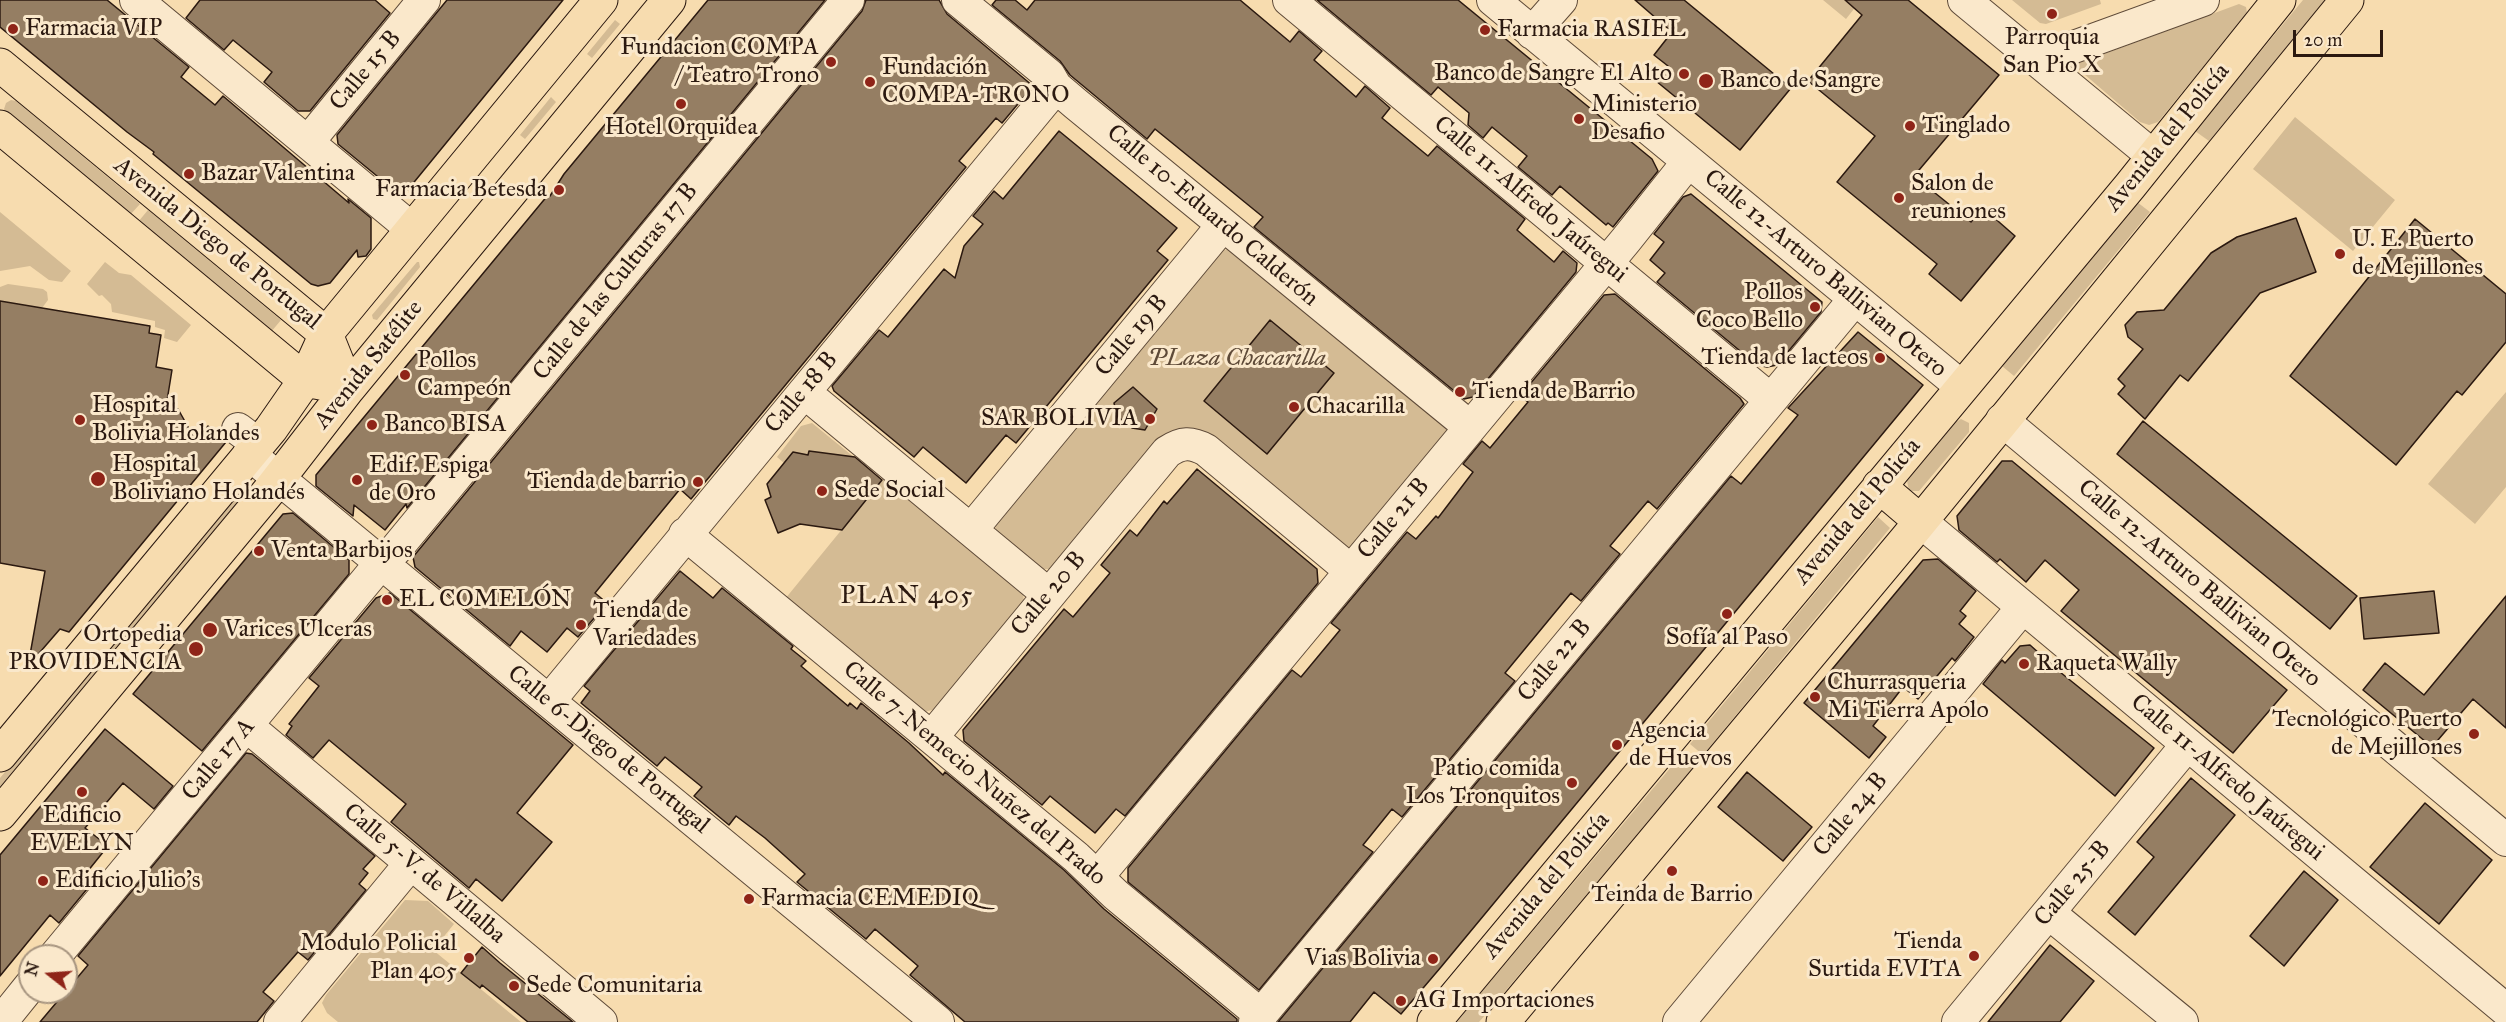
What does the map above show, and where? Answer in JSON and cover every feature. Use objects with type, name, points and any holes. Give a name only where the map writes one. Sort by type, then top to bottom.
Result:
[{"type":"main road","name":"Avenida Satélite","points":[[0,755],[248,442],[305,381],[326,334],[602,0]]},
{"type":"main road","name":"Avenida Satélite","points":[[0,814],[279,478],[348,388],[669,0]]},
{"type":"main road","name":"Avenida del Policía","points":[[1434,1022],[2153,156],[2279,0]]},
{"type":"main road","name":"Avenida del Policía","points":[[1503,1022],[1920,521],[2347,0]]},
{"type":"main road","name":"Avenida Diego de Portugal","points":[[0,65],[326,334],[348,388]]},
{"type":"main road","name":"Avenida Diego de Portugal","points":[[0,127],[305,381]]},
{"type":"main road","points":[[2153,156],[2192,188]]},
{"type":"main road","points":[[412,229],[452,263]]},
{"type":"main road","points":[[305,381],[348,388]]},
{"type":"main road","points":[[1962,387],[2002,420]]},
{"type":"main road","points":[[1878,486],[1920,521]]},
{"type":"street","points":[[136,0],[412,229]]},
{"type":"street","name":"Calle 15 B","points":[[308,142],[424,0]]},
{"type":"street","name":"Calle de las Culturas 17 B","points":[[382,564],[848,0]]},
{"type":"street","name":"Calle 10-Eduardo Calderón","points":[[958,0],[1049,75],[1056,87],[1470,427]]},
{"type":"street","name":"Calle 11-Alfredo Jaúregui","points":[[1288,0],[1771,400]]},
{"type":"street","name":"Calle 12-Arturo Ballivian Otero","points":[[1493,0],[1962,387]]},
{"type":"street","points":[[1532,33],[1561,0]]},
{"type":"street","points":[[1964,0],[2153,156]]},
{"type":"street","points":[[2038,60],[2203,0]]},
{"type":"street","name":"Calle 18 B","points":[[549,701],[1056,87]]},
{"type":"street","name":"Calle 21 B","points":[[1098,876],[1688,162]]},
{"type":"street","name":"Calle 19 B","points":[[971,530],[1223,225]]},
{"type":"street","name":"Calle 22 B","points":[[1258,1018],[1854,300]]},
{"type":"street","points":[[804,392],[1048,594]]},
{"type":"street","name":"Calle 12-Arturo Ballivian Otero","points":[[2002,420],[2506,840]]},
{"type":"street","name":"Calle 6-Diego de Portugal","points":[[248,442],[279,478],[938,1022]]},
{"type":"street","name":"Calle 20 B","points":[[932,737],[1167,452],[1186,443],[1206,450],[1351,571]]},
{"type":"street","name":"Calle 11-Alfredo Jaúregui","points":[[1920,521],[2506,1010]]},
{"type":"street","name":"Calle 7-Nemecio Nuñez del Prado","points":[[685,534],[1098,876],[1116,895],[1258,1018]]},
{"type":"street","name":"Calle 17 A","points":[[65,944],[382,564]]},
{"type":"street","name":"Calle 24 B","points":[[1679,1022],[2023,607]]},
{"type":"street","name":"Calle 5-V. de Villalba","points":[[247,726],[601,1022]]},
{"type":"street","name":"Calle 25-B","points":[[1958,1022],[2187,745]]},
{"type":"street","points":[[292,1018],[411,863]]},
{"type":"street","points":[[2049,913],[2182,1022]]},
{"type":"street","points":[[1,1022],[18,1001]]},
{"type":"green space","points":[[1823,0],[1861,0],[1846,19]]},
{"type":"green space","name":"Parroquia San Pio X","points":[[2012,0],[2100,0],[2101,4],[2046,24],[2040,23]]},
{"type":"green space","points":[[2303,0],[2325,0],[2209,141],[2195,131]]},
{"type":"green space","points":[[2239,4],[2246,7],[2247,13],[2158,122],[2149,125],[2140,122],[2077,68],[2077,64]]},
{"type":"green space","points":[[615,20],[620,24],[592,58],[587,54]]},
{"type":"green space","points":[[551,97],[556,102],[525,139],[520,135]]},
{"type":"green space","points":[[11,100],[16,101],[140,204],[130,215],[6,114],[4,109],[6,103]]},
{"type":"green space","points":[[2295,117],[2395,200],[2353,251],[2253,169]]},
{"type":"green space","points":[[2137,202],[2150,212],[2014,376],[2002,366]]},
{"type":"green space","points":[[148,210],[281,320],[271,332],[138,222]]},
{"type":"green space","points":[[0,212],[71,271],[62,282],[49,280],[30,266],[0,271]]},
{"type":"green space","name":"PLaza Chacarilla","points":[[1231,249],[1449,430],[1353,549],[1349,549],[1208,436],[1052,569],[1039,569],[996,533],[995,522],[1221,250]]},
{"type":"green space","points":[[105,262],[119,273],[131,275],[191,325],[177,342],[164,338],[165,330],[155,327],[155,321],[112,312],[111,304],[87,284]]},
{"type":"green space","points":[[417,262],[420,267],[377,320],[373,319],[372,315]]},
{"type":"green space","points":[[8,284],[43,289],[47,292],[48,300],[42,308],[0,301],[0,287]]},
{"type":"green space","points":[[2506,392],[2506,487],[2475,524],[2428,484]]},
{"type":"green space","points":[[1961,419],[1969,423],[1969,432],[1919,491],[1909,491],[1907,481],[1956,422]]},
{"type":"green space","points":[[812,423],[882,480],[886,476],[1023,593],[1024,602],[936,709],[924,712],[785,599],[879,484],[843,456],[809,451],[808,455],[793,452],[784,463],[777,457],[801,426]]},
{"type":"green space","points":[[236,493],[243,499],[0,791],[0,778]]},
{"type":"green space","points":[[1878,517],[1890,528],[1703,755],[1690,744]]},
{"type":"green space","points":[[1682,754],[1695,765],[1492,1007],[1479,995]]},
{"type":"green space","points":[[405,900],[428,901],[454,924],[433,950],[521,1022],[338,1022],[327,1013],[322,1003],[326,995]]},
{"type":"green space","points":[[1473,1002],[1487,1013],[1479,1022],[1457,1022]]},
{"type":"building","points":[[0,0],[107,0],[189,67],[181,77],[215,105],[223,96],[349,203],[348,199],[371,218],[371,249],[366,256],[358,257],[357,250],[330,283],[318,286],[311,284],[0,27]]},
{"type":"building","points":[[200,0],[375,0],[390,13],[310,111],[298,111],[264,82],[272,72],[233,40],[224,50],[186,18]]},
{"type":"building","points":[[447,0],[563,0],[406,192],[394,190],[338,144],[337,135]]},
{"type":"building","points":[[708,0],[825,0],[407,508],[406,504],[385,530],[354,505],[353,516],[316,486],[316,475],[548,195],[550,196],[564,174]]},
{"type":"building","points":[[866,0],[939,0],[947,14],[1033,86],[1002,123],[996,118],[959,161],[966,167],[691,499],[680,489],[595,593],[607,603],[578,637],[567,628],[547,652],[521,631],[510,646],[415,567],[413,557],[862,11]]},
{"type":"building","points":[[996,0],[1015,0],[1027,10],[1035,0],[1240,0],[1290,42],[1299,31],[1322,51],[1314,60],[1356,97],[1365,86],[1390,108],[1382,118],[1428,156],[1437,146],[1525,219],[1517,230],[1554,262],[1563,251],[1577,263],[1576,272],[1473,397],[1464,399],[1254,227],[1263,217],[1155,129],[1147,139],[1070,75],[1060,61],[992,5]]},
{"type":"building","points":[[1317,0],[1458,0],[1652,159],[1658,171],[1613,227],[1608,223],[1606,225],[1560,186],[1552,195],[1518,167],[1527,156],[1492,127],[1483,138],[1468,125],[1469,113],[1438,87],[1431,95]]},
{"type":"building","name":"Banco de Sangre","points":[[1635,0],[1684,0],[1791,88],[1740,150],[1656,81],[1668,66],[1654,55],[1672,32]]},
{"type":"building","name":"Tinglado","points":[[1845,0],[1908,0],[1999,75],[1914,176],[1971,222],[1983,208],[2015,236],[1961,301],[1929,274],[1937,264],[1837,182],[1875,136],[1808,81],[1862,15]]},
{"type":"building","points":[[1059,131],[1177,228],[1157,251],[1168,260],[1016,443],[1006,435],[966,483],[923,447],[914,457],[834,391],[832,386],[879,330],[888,337],[944,269],[955,278],[964,246],[983,224],[973,216],[994,191],[1003,199]]},
{"type":"building","points":[[1691,194],[1822,302],[1821,312],[1777,365],[1767,367],[1757,365],[1657,282],[1665,273],[1650,260],[1664,242],[1654,234],[1683,197]]},
{"type":"building","points":[[2296,218],[2316,272],[2260,293],[2188,381],[2180,375],[2145,419],[2118,394],[2125,386],[2118,379],[2143,349],[2128,337],[2125,325],[2137,312],[2164,310],[2211,253],[2237,237]]},
{"type":"building","points":[[2415,219],[2506,294],[2506,342],[2462,395],[2457,391],[2396,465],[2290,376]]},
{"type":"building","points":[[1615,294],[1740,398],[1744,404],[1657,509],[1648,501],[1610,546],[1620,554],[1581,601],[1571,593],[1505,673],[1515,681],[1402,817],[1392,809],[1363,845],[1373,852],[1259,990],[1128,882],[1128,868],[1292,670],[1301,677],[1340,630],[1331,623],[1407,532],[1416,539],[1436,516],[1438,518],[1473,472],[1463,464],[1482,441],[1490,448],[1528,402],[1520,396],[1604,295]]},
{"type":"building","name":"Hospital Boliviano Holandés","points":[[0,301],[150,326],[149,333],[161,335],[156,367],[172,370],[166,407],[178,409],[196,441],[208,426],[226,442],[69,632],[60,629],[28,666],[45,571],[0,563]]},
{"type":"building","points":[[1270,320],[1334,373],[1267,454],[1204,401]]},
{"type":"building","points":[[1858,332],[1923,385],[1441,967],[1401,1014],[1374,992],[1350,1022],[1278,1022],[1731,476],[1741,484],[1798,415],[1788,408]]},
{"type":"building","points":[[1133,387],[1157,409],[1145,430],[1132,428],[1117,416],[1114,403]]},
{"type":"building","points":[[2143,421],[2357,596],[2330,629],[2117,454]]},
{"type":"building","name":"Sede Social","points":[[809,451],[855,457],[882,480],[842,530],[800,524],[778,533],[765,500],[771,497],[767,484],[793,452],[808,455]]},
{"type":"building","points":[[2002,461],[2012,461],[2287,690],[2233,753],[2061,611],[2079,590],[2045,560],[2026,582],[2000,559],[1997,562],[1959,530],[1957,516]]},
{"type":"building","points":[[1197,469],[1317,569],[1318,583],[1125,816],[1116,809],[1095,833],[1050,796],[1042,805],[964,741],[963,730],[1064,609],[1073,617],[1110,573],[1101,565],[1130,530],[1137,536],[1164,501],[1167,504]]},
{"type":"building","points":[[293,513],[349,560],[349,574],[202,751],[133,694],[283,514]]},
{"type":"building","points":[[1938,559],[1976,591],[1960,611],[1966,616],[1959,624],[1974,637],[1955,661],[1952,658],[1918,699],[1903,687],[1873,726],[1886,737],[1869,758],[1804,703],[1923,560]]},
{"type":"building","points":[[680,571],[713,598],[722,588],[793,646],[791,649],[806,661],[801,666],[848,706],[850,703],[857,709],[861,703],[943,775],[945,772],[1064,870],[1104,909],[1237,1019],[1237,1022],[965,1022],[910,975],[918,966],[875,929],[866,939],[797,882],[805,874],[765,838],[736,816],[729,825],[694,796],[702,787],[665,757],[657,766],[581,703],[590,691],[584,686]]},
{"type":"building","points":[[2434,591],[2439,633],[2364,639],[2360,598]]},
{"type":"building","points":[[390,593],[573,745],[517,813],[552,842],[502,901],[476,879],[469,888],[391,822],[406,804],[329,740],[313,758],[286,735],[292,726],[289,724],[319,686],[309,678],[376,598]]},
{"type":"building","points":[[2506,596],[2506,728],[2473,699],[2432,747],[2363,690],[2385,663],[2424,695]]},
{"type":"building","points":[[2030,645],[2154,748],[2115,796],[1983,684],[2002,660],[2005,663],[2020,646]]},
{"type":"building","points":[[105,729],[173,786],[154,809],[123,783],[85,828],[108,846],[79,882],[87,889],[59,923],[50,915],[26,944],[18,944],[18,954],[0,976],[0,855]]},
{"type":"building","points":[[246,753],[252,754],[375,856],[363,869],[368,873],[359,884],[366,890],[308,960],[298,952],[263,992],[274,1001],[257,1022],[40,1022],[55,1004],[78,1004],[78,977],[88,965],[78,956]]},
{"type":"building","points":[[1747,772],[1812,827],[1783,861],[1718,807]]},
{"type":"building","points":[[2191,778],[2235,815],[2135,935],[2108,912],[2154,857],[2137,842]]},
{"type":"building","points":[[2425,803],[2492,860],[2439,924],[2370,867]]},
{"type":"building","points":[[2304,871],[2338,900],[2284,966],[2250,936]]},
{"type":"building","points":[[2050,945],[2094,981],[2060,1022],[1988,1022]]},
{"type":"building","name":"Sede Comunitaria","points":[[482,947],[573,1022],[528,1022],[482,985],[480,988],[461,973]]},
{"type":"place","name":"Parroquia San Pio X","points":[[2052,14]]},
{"type":"place","name":"Farmacia VIP","points":[[13,29]]},
{"type":"place","name":"Farmacia RASIEL","points":[[1485,30]]},
{"type":"place","name":"Fundacion COMPA / Teatro Trono","points":[[831,62]]},
{"type":"place","name":"Banco de Sangre El Alto","points":[[1684,74]]},
{"type":"place","name":"Banco de Sangre","points":[[1706,81]]},
{"type":"place","name":"Fundación COMPA-TRONO","points":[[870,82]]},
{"type":"place","name":"Hotel Orquidea","points":[[681,104]]},
{"type":"place","name":"Ministerio Desafio","points":[[1579,119]]},
{"type":"place","name":"Tinglado","points":[[1910,126]]},
{"type":"place","name":"Bazar Valentina","points":[[189,174]]},
{"type":"place","name":"Farmacia Betesda","points":[[559,190]]},
{"type":"place","name":"Salon de reuniones","points":[[1899,198]]},
{"type":"place","name":"U. E. Puerto de Mejillones","points":[[2340,254]]},
{"type":"place","name":"Pollos Coco Bello","points":[[1815,307]]},
{"type":"place","name":"Tienda de lacteos","points":[[1880,358]]},
{"type":"place","name":"Pollos Campeón","points":[[405,375]]},
{"type":"place","name":"Tienda de Barrio","points":[[1460,392]]},
{"type":"place","name":"Chacarilla","points":[[1294,407]]},
{"type":"place","name":"SAR BOLIVIA","points":[[1150,419]]},
{"type":"place","name":"Hospital Bolivia Holandes","points":[[80,420]]},
{"type":"place","name":"Banco BISA","points":[[372,425]]},
{"type":"place","name":"Hospital Boliviano Holandés","points":[[98,479]]},
{"type":"place","name":"Edif. Espiga de Oro","points":[[357,480]]},
{"type":"place","name":"Tienda de barrio","points":[[698,482]]},
{"type":"place","name":"Sede Social","points":[[822,491]]},
{"type":"place","name":"Venta Barbijos","points":[[259,551]]},
{"type":"place","name":"EL COMELÓN","points":[[387,600]]},
{"type":"place","name":"Sofía al Paso","points":[[1727,614]]},
{"type":"place","name":"Tienda de Variedades","points":[[581,625]]},
{"type":"place","name":"Varices Ulceras","points":[[210,630]]},
{"type":"place","name":"Ortopedia PROVIDENCIA","points":[[196,649]]},
{"type":"place","name":"Raqueta Wally","points":[[2024,664]]},
{"type":"place","name":"Churrasqueria Mi Tierra Apolo","points":[[1815,697]]},
{"type":"place","name":"Tecnológico Puerto de Mejillones","points":[[2474,734]]},
{"type":"place","name":"Agencia de Huevos","points":[[1617,745]]},
{"type":"place","name":"Patio comida Los Tronquitos","points":[[1572,783]]},
{"type":"place","name":"Edificio EVELYN","points":[[82,792]]},
{"type":"place","name":"Teinda de Barrio","points":[[1672,871]]},
{"type":"place","name":"Edificio Julio's","points":[[43,881]]},
{"type":"place","name":"Farmacia CEMEDIQ","points":[[749,899]]},
{"type":"place","name":"Tienda Surtida EVITA","points":[[1974,956]]},
{"type":"place","name":"Modulo Policial Plan 405","points":[[469,958]]},
{"type":"place","name":"Vias Bolivia","points":[[1433,959]]},
{"type":"place","name":"Sede Comunitaria","points":[[514,986]]},
{"type":"place","name":"AG Importaciones","points":[[1401,1001]]},
{"type":"district","name":"PLAN 405","points":[[907,597]]}]
